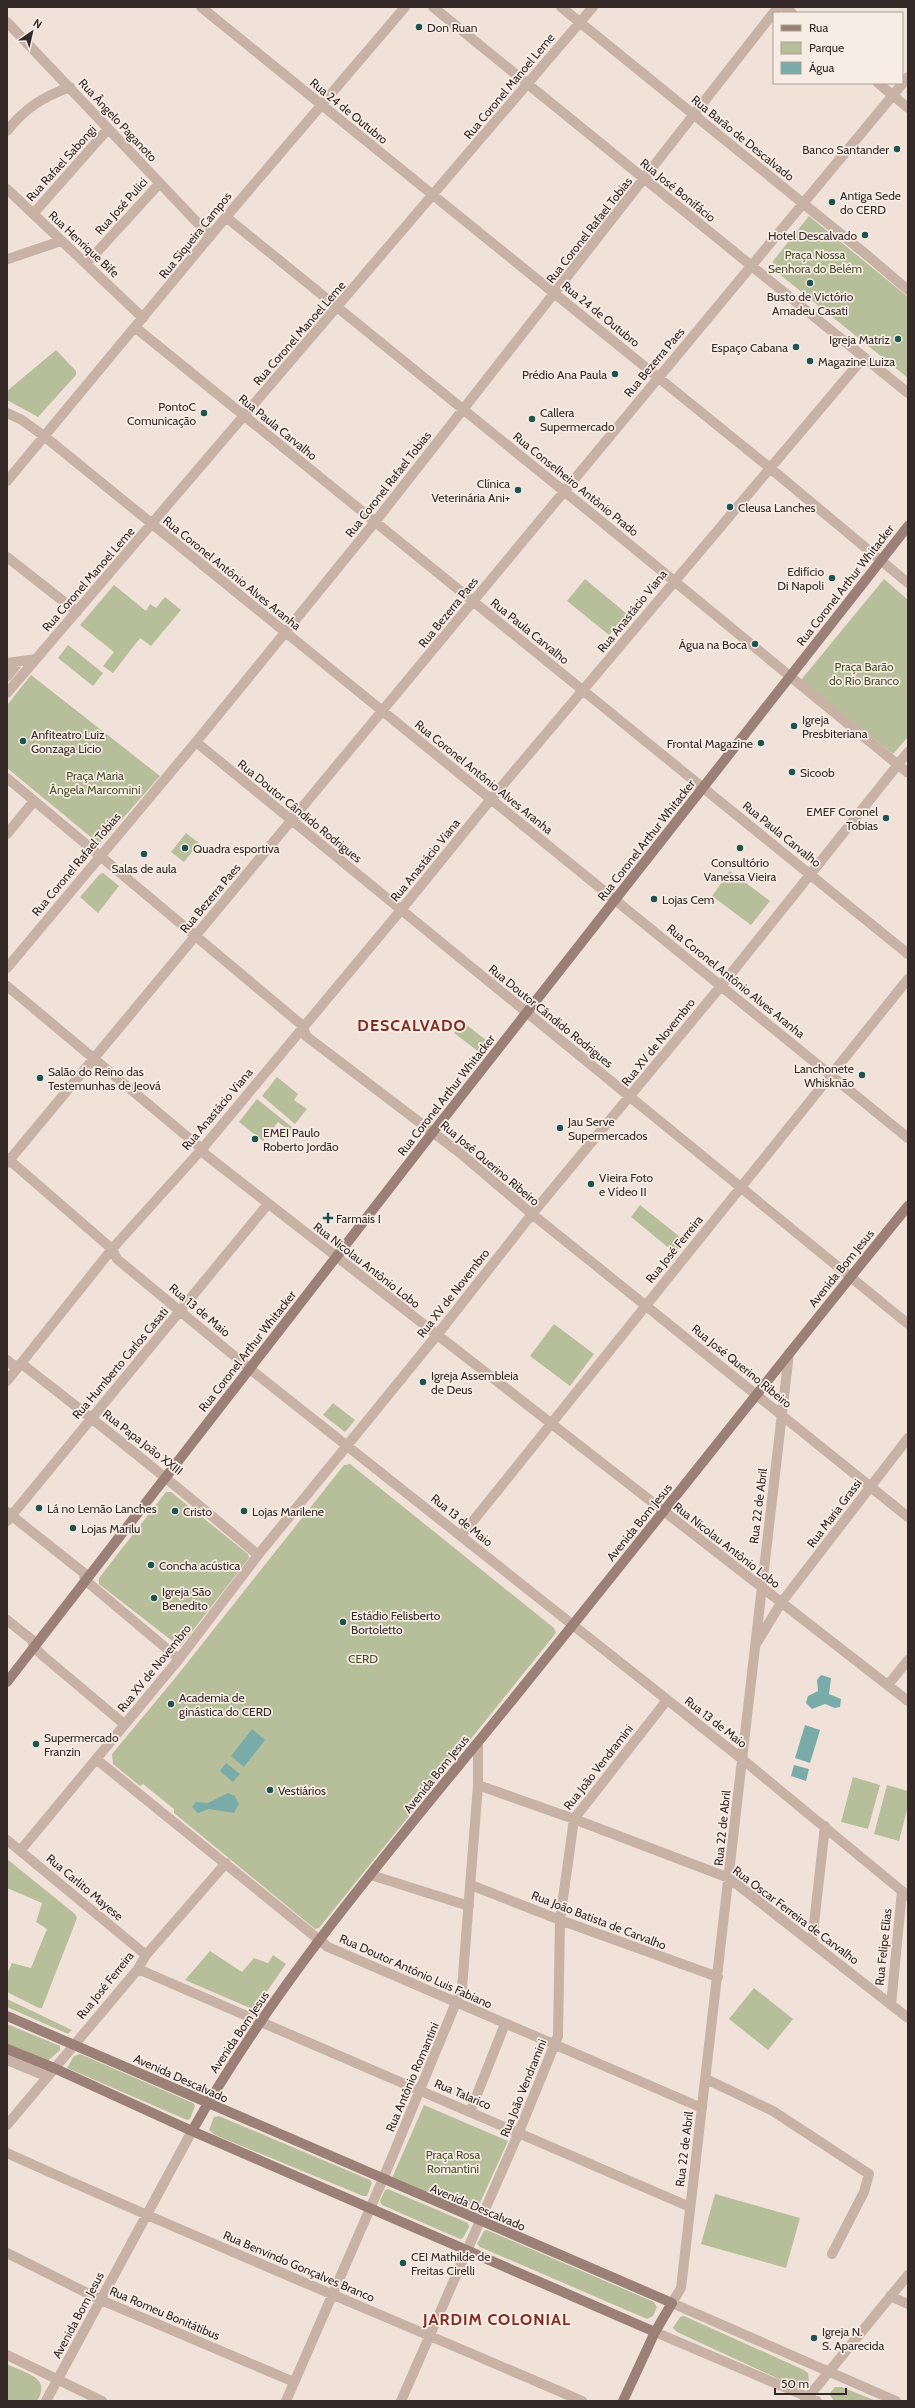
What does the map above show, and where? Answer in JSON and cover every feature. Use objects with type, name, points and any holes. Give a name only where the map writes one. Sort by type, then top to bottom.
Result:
[{"type":"street","name":"Rua 24 de Outubro","points":[[201,7],[556,293],[908,583]]},
{"type":"street","name":"Rua Siqueira Campos","points":[[7,481],[136,328],[210,236],[405,7]]},
{"type":"street","name":"Rua José Bonifácio","points":[[433,7],[908,393]]},
{"type":"street","name":"Rua Barão de Descalvado","points":[[562,7],[908,290]]},
{"type":"street","name":"Rua Coronel Manoel Leme","points":[[8,689],[36,659],[152,525],[593,7]]},
{"type":"street","name":"Rua Coronel Rafael Tobias","points":[[7,968],[196,742],[375,522],[556,293],[773,13]]},
{"type":"street","name":"Rua Ângelo Paganoto","points":[[7,22],[159,184],[210,236]]},
{"type":"street","points":[[879,84],[908,108]]},
{"type":"street","name":"Rua Bezerra Paes","points":[[8,1160],[292,822],[473,601],[751,266],[804,205],[902,84]]},
{"type":"street","points":[[7,131],[31,105],[47,95],[70,88]]},
{"type":"street","name":"Rua Rafael Sabongi","points":[[33,214],[108,129]]},
{"type":"street","name":"Rua José Pulici","points":[[86,264],[159,184]]},
{"type":"street","name":"Rua Henrique Bife","points":[[7,189],[143,318]]},
{"type":"street","name":"Rua Conselheiro Antônio Prado","points":[[226,217],[908,773]]},
{"type":"street","points":[[8,259],[61,241]]},
{"type":"street","name":"Rua Paula Carvalho","points":[[136,328],[908,954]]},
{"type":"street","name":"Rua Anastácio Viana","points":[[7,1381],[112,1249],[202,1149],[673,582],[864,357]]},
{"type":"street","name":"Rua Coronel Antônio Alves Aranha","points":[[7,413],[22,420],[44,436],[285,634],[908,1138]]},
{"type":"street","name":"Rua Coronel Arthur Whitacker","points":[[7,1682],[337,1258],[433,1132],[908,526]]},
{"type":"street","points":[[7,557],[77,612]]},
{"type":"street","points":[[7,664],[36,659]]},
{"type":"street","points":[[7,677],[19,662]]},
{"type":"street","name":"Rua Doutor Cândido Rodrigues","points":[[196,742],[908,1324]]},
{"type":"street","name":"Rua XV de Novembro","points":[[20,1851],[179,1659],[258,1555],[437,1335],[532,1214],[721,986],[908,752]]},
{"type":"street","name":"Rua José Querino Ribeiro","points":[[7,778],[303,1026],[306,1036],[433,1132],[532,1214],[908,1517]]},
{"type":"street","points":[[7,834],[34,801]]},
{"type":"street","name":"Rua José Ferreira","points":[[461,1536],[908,979]]},
{"type":"street","name":"Rua Nicolau Antônio Lobo","points":[[7,986],[202,1149],[206,1155],[760,1588],[908,1701]]},
{"type":"street","name":"Rua 13 de Maio","points":[[8,1160],[112,1249],[117,1259],[250,1369],[348,1445],[742,1759],[905,1893]]},
{"type":"street","name":"Rua Humberto Carlos Casati","points":[[8,1516],[92,1418],[268,1204]]},
{"type":"street","name":"Avenida Bom Jesus","points":[[46,2401],[59,2381],[207,2104],[259,2022],[371,1875],[664,1512],[756,1394],[908,1206]]},
{"type":"street","name":"Rua 22 de Abril","points":[[672,2303],[681,2288],[718,1978],[760,1588],[789,1353]]},
{"type":"street","name":"Rua Papa João XXIII","points":[[7,1360],[14,1366],[22,1364],[167,1476],[258,1555]]},
{"type":"street","name":"Rua Maria Grassi","points":[[754,1646],[781,1603],[908,1438]]},
{"type":"street","points":[[8,1516],[84,1573],[85,1580],[179,1659]]},
{"type":"street","points":[[7,1620],[32,1640],[34,1647],[124,1724]]},
{"type":"street","points":[[888,1685],[908,1660]]},
{"type":"street","name":"Rua João Vendramini","points":[[401,2401],[519,2132],[558,2036],[560,1920],[574,1819],[667,1700]]},
{"type":"street","name":"Rua Antônio Romantini","points":[[286,2401],[383,2179],[457,2004],[462,1988],[478,1785],[478,1742]]},
{"type":"street","name":"Rua Doutor Antônio Luis Fabiano","points":[[96,1759],[328,1947],[457,2004],[702,2108]]},
{"type":"street","name":"Rua Oscar Ferreira de Carvalho","points":[[478,1785],[574,1819],[729,1878],[908,2018]]},
{"type":"street","points":[[812,1942],[825,1826]]},
{"type":"street","name":"Rua Carlito Mayese","points":[[7,1840],[146,1955]]},
{"type":"street","name":"Rua José Ferreira","points":[[7,2125],[72,2045],[138,1969],[146,1955],[226,1863]]},
{"type":"street","points":[[371,1875],[469,1906]]},
{"type":"street","name":"Rua João Batista de Carvalho","points":[[471,1884],[560,1920],[718,1978]]},
{"type":"street","name":"Rua Felipe Elias","points":[[891,2005],[905,1893]]},
{"type":"street","name":"Rua Talarico","points":[[138,1969],[690,2207]]},
{"type":"street","name":"Avenida Descalvado","points":[[7,2016],[207,2104],[672,2303],[896,2401]]},
{"type":"street","points":[[470,2112],[505,2024]]},
{"type":"street","points":[[7,2049],[54,2068],[192,2131],[370,2207],[806,2399],[817,2401]]},
{"type":"street","points":[[7,2060],[46,2076]]},
{"type":"street","points":[[706,2079],[773,2111],[869,2174],[864,2192],[832,2254]]},
{"type":"street","name":"Rua Benvindo Gonçalves Branco","points":[[7,2153],[147,2216],[332,2293],[582,2401]]},
{"type":"street","name":"Rua Romeu Bonitátibus","points":[[7,2253],[101,2300],[294,2382]]},
{"type":"street","points":[[806,2399],[908,2275]]},
{"type":"street","points":[[890,2296],[908,2304]]},
{"type":"street","points":[[623,2401],[656,2332],[672,2303]]},
{"type":"street","points":[[7,2354],[102,2401]]},
{"type":"green space","name":"Praça Nossa Senhora do Belém","points":[[809,216],[908,297],[908,378],[773,269],[773,261]]},
{"type":"green space","points":[[56,350],[76,371],[76,375],[38,417],[7,400],[7,391]]},
{"type":"green space","points":[[585,579],[627,614],[609,635],[567,601]]},
{"type":"green space","name":"Praça Barão do Rio Branco","points":[[884,579],[908,600],[908,737],[893,754],[801,680]]},
{"type":"green space","points":[[114,585],[146,611],[150,604],[156,608],[165,597],[181,610],[151,646],[140,638],[113,673],[103,666],[114,652],[80,625]]},
{"type":"green space","points":[[68,645],[103,673],[93,686],[58,658]]},
{"type":"green space","name":"Praça Maria Ângela Marcomini","points":[[31,675],[160,776],[103,841],[98,843],[7,768],[7,705]]},
{"type":"green space","name":"Quadra esportiva","points":[[186,833],[199,843],[184,862],[171,852]]},
{"type":"green space","points":[[730,871],[770,901],[751,925],[712,896]]},
{"type":"green space","points":[[103,873],[119,886],[98,913],[80,897],[100,874]]},
{"type":"green space","points":[[463,1022],[491,1044],[483,1055],[454,1033]]},
{"type":"green space","points":[[277,1077],[298,1094],[294,1100],[307,1109],[295,1124],[262,1096]]},
{"type":"green space","points":[[257,1099],[293,1128],[290,1131],[278,1122],[263,1141],[239,1122]]},
{"type":"green space","points":[[640,1205],[685,1241],[675,1253],[631,1217]]},
{"type":"green space","points":[[554,1324],[594,1354],[570,1386],[530,1356]]},
{"type":"green space","points":[[333,1403],[355,1420],[345,1432],[323,1415]]},
{"type":"green space","name":"CERD","points":[[350,1464],[554,1628],[556,1633],[319,1928],[315,1929],[174,1813],[174,1809],[143,1784],[140,1786],[113,1764],[112,1754],[176,1677],[344,1465]]},
{"type":"green space","points":[[166,1492],[171,1492],[248,1554],[249,1558],[180,1647],[99,1584],[99,1578]]},
{"type":"green space","points":[[853,1777],[880,1785],[868,1829],[841,1822]]},
{"type":"green space","points":[[887,1785],[908,1791],[908,1806],[899,1841],[874,1834]]},
{"type":"green space","points":[[7,1859],[75,1914],[77,1918],[42,2008],[39,2008],[7,1992],[7,1974],[12,1963],[31,1968],[47,1929],[36,1922],[42,1903],[7,1888]]},
{"type":"green space","points":[[210,1951],[242,1972],[254,1958],[268,1963],[273,1955],[286,1964],[256,2007],[250,2008],[185,1980]]},
{"type":"green space","points":[[754,1988],[793,2019],[768,2050],[729,2019]]},
{"type":"green space","points":[[7,1999],[72,2030],[68,2034],[7,2007]]},
{"type":"green space","points":[[7,2024],[60,2046],[60,2050],[48,2061],[7,2044]]},
{"type":"green space","points":[[80,2054],[193,2103],[195,2106],[190,2119],[187,2120],[67,2068],[74,2056]]},
{"type":"green space","name":"Praça Rosa Romantini","points":[[424,2105],[508,2141],[475,2214],[392,2178]]},
{"type":"green space","points":[[219,2116],[370,2180],[372,2183],[367,2196],[363,2196],[215,2135],[209,2130],[214,2117]]},
{"type":"green space","points":[[388,2189],[468,2223],[469,2227],[463,2238],[460,2239],[382,2205],[380,2201],[385,2190]]},
{"type":"green space","points":[[715,2194],[800,2218],[786,2268],[701,2244]]},
{"type":"green space","points":[[487,2230],[654,2302],[657,2307],[653,2316],[647,2319],[480,2247],[477,2244],[484,2231]]},
{"type":"green space","points":[[684,2316],[804,2370],[808,2373],[809,2380],[806,2385],[796,2387],[677,2332],[673,2328],[680,2317]]},
{"type":"green space","points":[[7,2364],[35,2377],[39,2381],[41,2393],[37,2401],[7,2401]]},
{"type":"green space","points":[[835,2387],[842,2387],[876,2401],[834,2401],[829,2394]]},
{"type":"water","points":[[821,1675],[831,1678],[829,1694],[841,1699],[840,1707],[835,1708],[825,1704],[812,1709],[806,1703],[808,1696],[818,1691],[817,1680]]},
{"type":"water","points":[[805,1725],[820,1730],[810,1763],[795,1758]]},
{"type":"water","points":[[252,1729],[265,1740],[244,1767],[231,1756]]},
{"type":"water","points":[[226,1763],[240,1774],[233,1782],[220,1771]]},
{"type":"water","points":[[794,1765],[809,1769],[806,1781],[791,1776]]},
{"type":"water","points":[[228,1793],[235,1796],[239,1804],[234,1813],[209,1809],[198,1813],[192,1807],[196,1802],[208,1803]]},
{"type":"place","name":"Don Ruan","points":[[419,27]]},
{"type":"place","name":"Banco Santander","points":[[897,149]]},
{"type":"place","name":"Antiga Sede do CERD","points":[[832,202]]},
{"type":"place","name":"Hotel Descalvado","points":[[865,235]]},
{"type":"place","name":"Busto de Victório Amadeu Casati","points":[[810,283]]},
{"type":"place","name":"Igreja Matriz","points":[[898,339]]},
{"type":"place","name":"Espaço Cabana","points":[[796,347]]},
{"type":"place","name":"Magazine Luiza","points":[[810,361]]},
{"type":"place","name":"Prédio Ana Paula","points":[[615,374]]},
{"type":"place","name":"PontoC Comunicação","points":[[204,413]]},
{"type":"place","name":"Callera Supermercado","points":[[532,419]]},
{"type":"place","name":"Clínica Veterinária Ani+","points":[[518,490]]},
{"type":"place","name":"Cleusa Lanches","points":[[730,507]]},
{"type":"place","name":"Edifício Di Napoli","points":[[832,578]]},
{"type":"place","name":"Água na Boca","points":[[755,644]]},
{"type":"place","name":"Igreja Presbiteriana","points":[[794,726]]},
{"type":"place","name":"Anfiteatro Luiz Gonzaga Lício","points":[[23,741]]},
{"type":"place","name":"Frontal Magazine","points":[[761,743]]},
{"type":"place","name":"Sicoob","points":[[792,772]]},
{"type":"place","name":"EMEF Coronel Tobias","points":[[886,818]]},
{"type":"place","name":"Quadra esportiva","points":[[185,848]]},
{"type":"place","name":"Consultório Vanessa Vieira","points":[[740,848]]},
{"type":"place","name":"Salas de aula","points":[[144,854]]},
{"type":"place","name":"Lojas Cem","points":[[654,899]]},
{"type":"place","name":"Lanchonete Whisknão","points":[[862,1075]]},
{"type":"place","name":"Salão do Reino das Testemunhas de Jeová","points":[[40,1078]]},
{"type":"place","name":"Jau Serve Supermercados","points":[[560,1128]]},
{"type":"place","name":"EMEI Paulo Roberto Jordão","points":[[255,1139]]},
{"type":"place","name":"Vieira Foto e Vídeo II","points":[[591,1184]]},
{"type":"place","name":"Farmais I","points":[[328,1218]]},
{"type":"place","name":"Igreja Assembleia de Deus","points":[[423,1382]]},
{"type":"place","name":"Lá no Lemão Lanches","points":[[39,1508]]},
{"type":"place","name":"Cristo","points":[[175,1511]]},
{"type":"place","name":"Lojas Marilene","points":[[244,1511]]},
{"type":"place","name":"Lojas Marilu","points":[[73,1528]]},
{"type":"place","name":"Concha acústica","points":[[151,1565]]},
{"type":"place","name":"Igreja São Benedito","points":[[154,1598]]},
{"type":"place","name":"Estádio Felisberto Bortoletto","points":[[343,1622]]},
{"type":"place","name":"Academia de ginástica do CERD","points":[[171,1704]]},
{"type":"place","name":"Supermercado Franzin","points":[[36,1744]]},
{"type":"place","name":"Vestiários","points":[[270,1790]]},
{"type":"place","name":"CEI Mathilde de Freitas Cirelli","points":[[403,2263]]},
{"type":"place","name":"Igreja N. S. Aparecida","points":[[814,2338]]},
{"type":"district","name":"DESCALVADO","points":[[412,1025]]},
{"type":"district","name":"JARDIM COLONIAL","points":[[497,2319]]}]
